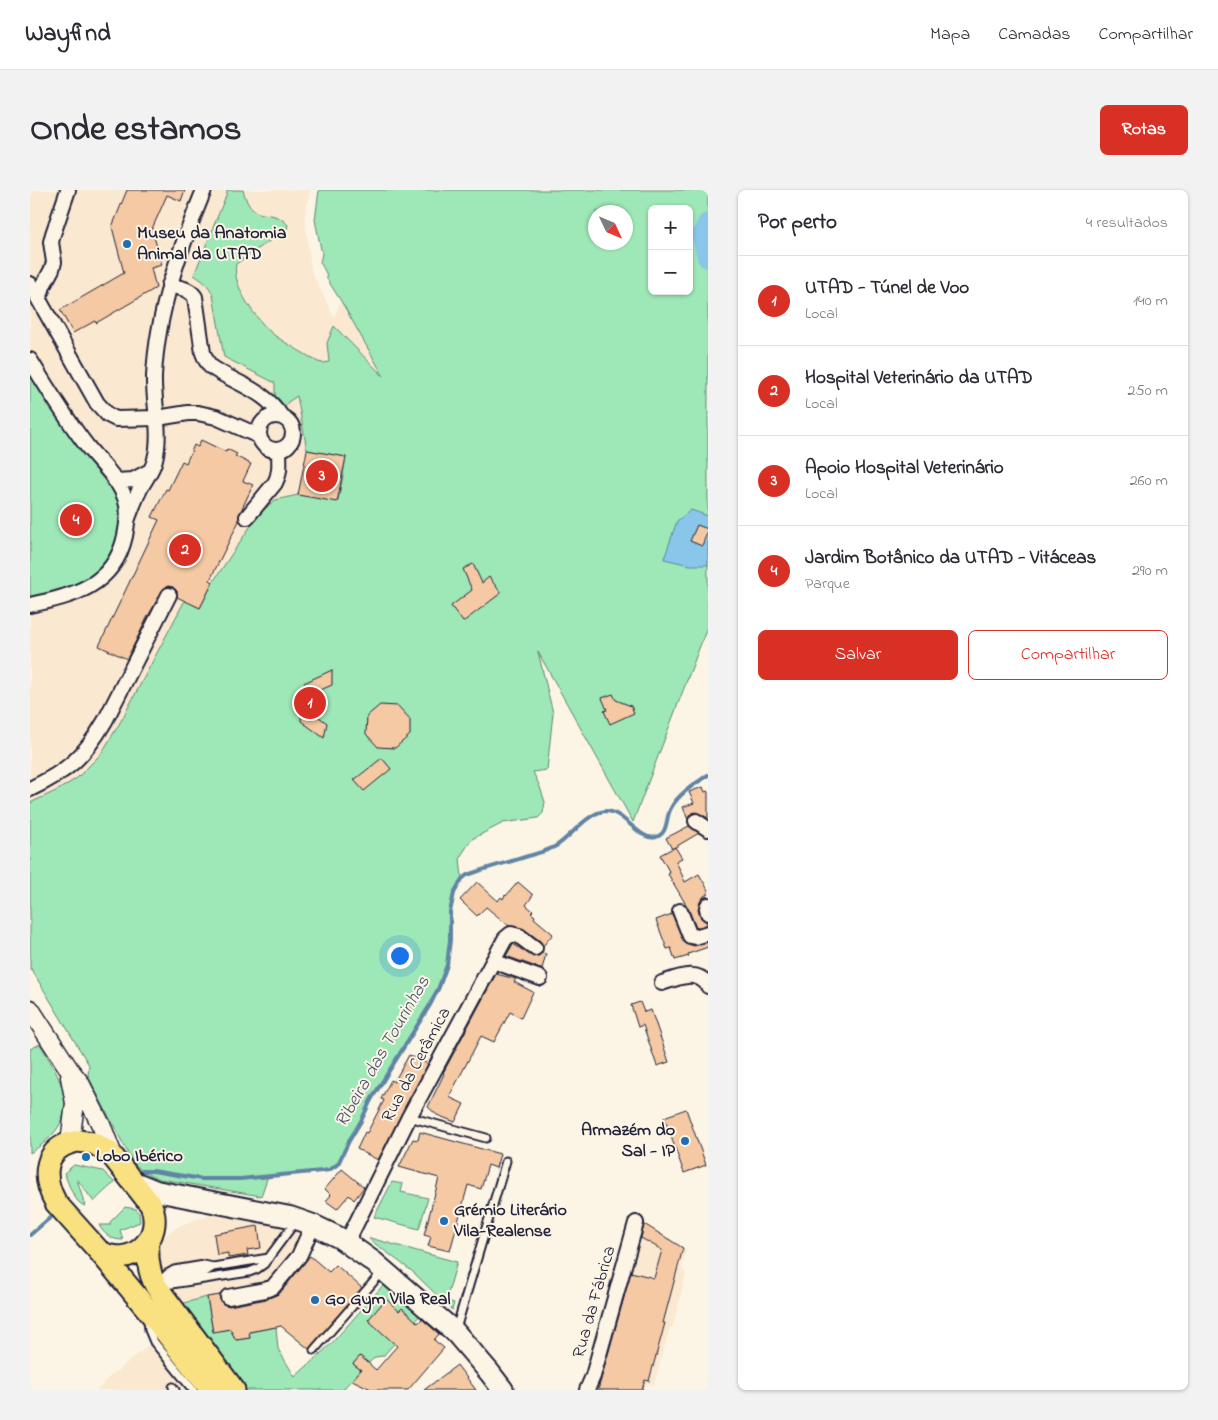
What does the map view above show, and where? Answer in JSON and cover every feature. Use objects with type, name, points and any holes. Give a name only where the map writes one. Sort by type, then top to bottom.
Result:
[{"type":"main road","points":[[30,1166],[78,1141],[93,1144],[105,1150],[134,1182],[154,1210],[155,1227],[148,1241],[133,1254],[121,1257],[110,1257],[99,1251]]},
{"type":"main road","points":[[56,1203],[49,1189],[47,1179],[48,1164],[62,1149]]},
{"type":"main road","points":[[134,1182],[156,1191],[305,1222],[347,1242],[383,1270],[455,1332],[503,1390]]},
{"type":"main road","points":[[30,1189],[39,1192],[56,1203],[148,1310],[211,1390]]},
{"type":"main road","points":[[148,1241],[147,1255],[150,1271],[234,1390]]},
{"type":"street","points":[[39,300],[54,262],[51,242],[68,190]]},
{"type":"street","points":[[127,521],[151,470],[156,454],[157,418],[154,384],[161,322],[170,285],[187,233],[204,190]]},
{"type":"street","points":[[30,284],[104,412],[116,419],[157,418],[188,413],[207,414],[259,436]]},
{"type":"street","points":[[170,285],[186,289],[195,297],[203,353],[210,366],[263,396],[281,416]]},
{"type":"street","points":[[30,360],[63,412],[115,481],[125,499],[128,512],[124,539],[119,554],[110,569],[97,582],[80,592],[30,605]]},
{"type":"street","points":[[281,416],[290,423],[294,434],[289,444],[279,450],[273,450],[263,444],[259,436],[260,429],[265,420],[281,416]]},
{"type":"street","points":[[247,517],[278,478],[279,450]]},
{"type":"street","points":[[115,481],[132,480],[151,470]]},
{"type":"street","points":[[30,789],[65,770],[92,740],[105,720],[168,595]]},
{"type":"street","points":[[696,821],[708,830]]},
{"type":"street","points":[[708,905],[708,913]]},
{"type":"street","points":[[680,911],[690,936],[695,937],[708,933]]},
{"type":"street","name":"Rua da Cerâmica","points":[[347,1242],[410,1117],[504,939],[510,934],[519,936],[535,948]]},
{"type":"street","points":[[493,961],[540,978]]},
{"type":"street","points":[[662,983],[694,975],[703,978],[708,986]]},
{"type":"street","points":[[30,1009],[68,1069],[78,1080],[102,1127],[114,1158]]},
{"type":"street","points":[[62,1149],[75,1103],[68,1069]]},
{"type":"street","points":[[228,1297],[262,1291],[273,1287],[299,1256],[305,1222]]},
{"type":"street","name":"Rua da Fábrica","points":[[587,1390],[595,1370],[636,1223]]},
{"type":"lane","points":[[410,1117],[486,1138]]},
{"type":"lane","points":[[455,1332],[506,1161]]},
{"type":"lane","points":[[159,1283],[250,1272],[262,1266],[305,1222]]},
{"type":"lane","points":[[159,1283],[168,1272],[174,1270],[204,1265],[213,1267],[269,1258]]},
{"type":"lane","points":[[314,1350],[383,1270]]},
{"type":"lane","points":[[148,1310],[148,1325],[151,1335],[193,1390]]},
{"type":"shaded area","points":[[30,190],[310,190],[305,216],[311,270],[334,317],[345,296],[708,509],[708,628],[542,665],[553,713],[489,750],[30,807]]},
{"type":"shaded area","points":[[222,1213],[304,1229],[298,1247],[271,1283],[263,1289],[207,1297],[180,1304],[165,1281],[156,1262],[158,1245],[168,1233],[181,1225],[211,1214]]},
{"type":"shaded area","points":[[643,1224],[686,1250],[682,1268],[686,1273],[673,1326],[669,1330],[654,1385],[645,1383],[644,1390],[596,1390]]},
{"type":"shaded area","points":[[149,1345],[185,1390],[97,1390],[103,1385],[102,1383]]},
{"type":"green space","points":[[227,190],[243,190],[247,202],[252,209],[262,214],[275,216],[288,225],[287,229],[236,264],[238,283],[254,313],[279,339],[318,362],[323,363],[329,362],[327,343],[334,326],[384,377],[327,279],[320,262],[322,254],[315,220],[319,190],[708,190],[708,625],[633,822],[538,652],[553,713],[547,770],[533,772],[545,802],[543,813],[538,818],[503,823],[472,839],[460,857],[462,879],[451,904],[449,952],[443,977],[423,1017],[371,1100],[338,1164],[329,1170],[268,1176],[261,1196],[160,1179],[140,1169],[131,1159],[90,1080],[88,1075],[89,1065],[30,967],[30,803],[58,790],[77,778],[101,754],[121,721],[185,600],[200,608],[213,582],[258,515],[275,500],[298,495],[338,501],[346,457],[307,450],[297,396],[288,402],[283,409],[275,399],[275,383],[224,357],[213,295],[210,288],[194,275]]},
{"type":"green space","points":[[30,372],[54,413],[116,495],[122,516],[117,544],[100,571],[83,585],[30,599]]},
{"type":"green space","points":[[40,1044],[63,1089],[64,1115],[58,1128],[47,1140],[30,1153],[30,1049]]},
{"type":"green space","points":[[74,1165],[103,1171],[115,1183],[94,1202],[77,1179],[85,1206],[75,1197],[64,1173]]},
{"type":"green space","points":[[392,1182],[403,1184],[401,1192],[428,1198],[419,1229],[374,1217]]},
{"type":"green space","points":[[125,1207],[136,1209],[139,1213],[140,1222],[120,1230],[123,1240],[112,1238],[103,1232],[99,1225],[110,1225],[110,1222]]},
{"type":"green space","points":[[370,1238],[457,1262],[446,1300],[454,1303],[452,1310],[413,1272]]},
{"type":"green space","points":[[385,1283],[421,1314],[383,1356],[375,1357],[369,1363],[360,1356],[353,1364],[361,1370],[342,1390],[245,1390],[180,1304],[207,1297],[213,1332],[230,1329],[236,1340],[250,1338],[249,1332],[276,1327],[278,1349],[295,1377],[332,1343]]},
{"type":"water","points":[[691,510],[708,516],[708,565],[690,565],[664,559],[677,521]]},
{"type":"building","points":[[127,190],[185,190],[181,201],[167,195],[152,229],[162,265],[151,268],[156,288],[96,323],[95,321],[73,333],[60,310],[124,273],[112,227]]},
{"type":"building","points":[[201,440],[226,452],[227,449],[237,454],[235,456],[251,464],[243,481],[253,485],[239,515],[239,521],[210,580],[213,582],[200,608],[177,597],[177,591],[173,587],[168,586],[164,588],[127,659],[99,646],[159,520],[152,517],[182,461],[186,463],[194,445],[198,447]]},
{"type":"building","points":[[307,450],[346,457],[337,502],[298,495]]},
{"type":"building","points":[[697,525],[708,529],[702,546],[690,541]]},
{"type":"building","points":[[473,564],[482,583],[489,577],[501,593],[463,622],[451,606],[472,590],[463,569]]},
{"type":"building","points":[[332,670],[332,685],[318,691],[316,715],[327,723],[324,738],[301,721],[304,683]]},
{"type":"building","points":[[613,694],[616,700],[631,706],[634,713],[610,724],[604,711],[607,710],[602,698]]},
{"type":"building","points":[[380,705],[398,706],[410,719],[410,735],[395,748],[378,747],[366,734],[367,716]]},
{"type":"building","points":[[382,758],[391,769],[364,791],[354,780]]},
{"type":"building","points":[[703,787],[705,792],[708,791],[708,818],[696,812],[692,813],[688,820],[683,807],[694,803],[689,792]]},
{"type":"building","points":[[689,826],[699,833],[672,849],[666,838]]},
{"type":"building","points":[[675,847],[682,858],[676,861],[685,882],[699,874],[708,890],[708,894],[700,902],[698,909],[701,918],[706,921],[707,925],[696,928],[688,908],[668,874],[670,873],[660,855]]},
{"type":"building","points":[[477,882],[498,901],[501,897],[503,899],[518,882],[533,895],[526,905],[533,911],[531,913],[535,916],[534,918],[553,934],[543,946],[540,941],[524,929],[509,926],[486,907],[477,916],[460,900]]},
{"type":"building","points":[[672,914],[684,942],[694,946],[708,942],[708,947],[675,960],[671,948],[667,949],[656,920]]},
{"type":"building","points":[[513,944],[533,957],[542,953],[546,954],[542,969],[506,956]]},
{"type":"building","points":[[496,974],[516,979],[514,982],[533,992],[521,1018],[510,1012],[494,1042],[481,1036],[449,1097],[464,1104],[455,1122],[437,1115],[428,1107],[443,1073]]},
{"type":"building","points":[[640,1002],[644,1012],[651,1010],[669,1062],[657,1066],[643,1025],[638,1027],[631,1005]]},
{"type":"building","points":[[409,1055],[428,1064],[378,1160],[357,1149],[384,1100],[381,1099],[391,1080],[394,1082]]},
{"type":"building","name":"Armazém do Sal - IP","points":[[686,1109],[706,1165],[684,1173],[664,1117]]},
{"type":"building","points":[[420,1132],[500,1154],[496,1168],[488,1165],[481,1189],[468,1185],[450,1251],[428,1246],[431,1237],[424,1235],[439,1178],[399,1167],[413,1139],[418,1140]]},
{"type":"building","points":[[342,1169],[364,1187],[354,1200],[349,1195],[337,1209],[326,1201],[331,1195],[325,1189]]},
{"type":"building","points":[[644,1224],[683,1248],[649,1381],[645,1380],[642,1390],[598,1390],[631,1272],[654,1278],[662,1250],[641,1238]]},
{"type":"building","points":[[258,1226],[261,1248],[247,1250],[248,1255],[228,1258],[228,1253],[217,1255],[214,1234]]},
{"type":"building","name":"Go Gym Vila Real","points":[[310,1256],[329,1272],[336,1265],[362,1288],[309,1349],[281,1326],[249,1332],[250,1338],[236,1340],[230,1329],[213,1332],[207,1297],[220,1295],[222,1303],[229,1306],[267,1299],[280,1293]]},
{"type":"building","points":[[386,1299],[399,1311],[402,1308],[418,1323],[422,1319],[439,1334],[434,1340],[444,1348],[408,1390],[373,1390],[352,1380],[361,1370],[353,1364],[360,1356],[376,1370],[397,1346],[368,1320]]},
{"type":"building","points":[[457,1365],[476,1390],[424,1390]]},
{"type":"waterway","points":[[708,224],[703,236],[708,257]]},
{"type":"waterway","name":"Ribeira das Tourinhas","points":[[142,1171],[202,1179],[240,1179],[329,1170],[338,1164],[371,1100],[430,1005],[439,987],[447,965],[450,940],[450,912],[454,893],[462,879],[467,875],[553,848],[586,820],[599,812],[613,812],[644,835],[656,837],[665,829],[669,812],[678,798],[708,775]]},
{"type":"waterway","name":"Ribeira das Tourinhas","points":[[30,1235],[52,1216]]},
{"type":"place","name":"Museu da Anatomia Animal da UTAD","points":[[127,244]]},
{"type":"place","name":"Apoio Hospital Veterinário","points":[[322,476]]},
{"type":"place","name":"Jardim Botânico da UTAD - Vitáceas","points":[[76,520]]},
{"type":"place","name":"Hospital Veterinário da UTAD","points":[[185,550]]},
{"type":"place","name":"UTAD - Túnel de Voo","points":[[310,703]]},
{"type":"place","name":"Armazém do Sal - IP","points":[[685,1141]]},
{"type":"place","name":"Lobo Ibérico","points":[[86,1157]]},
{"type":"place","name":"Grémio Literário Vila-Realense","points":[[444,1221]]},
{"type":"place","name":"Go Gym Vila Real","points":[[315,1300]]}]
